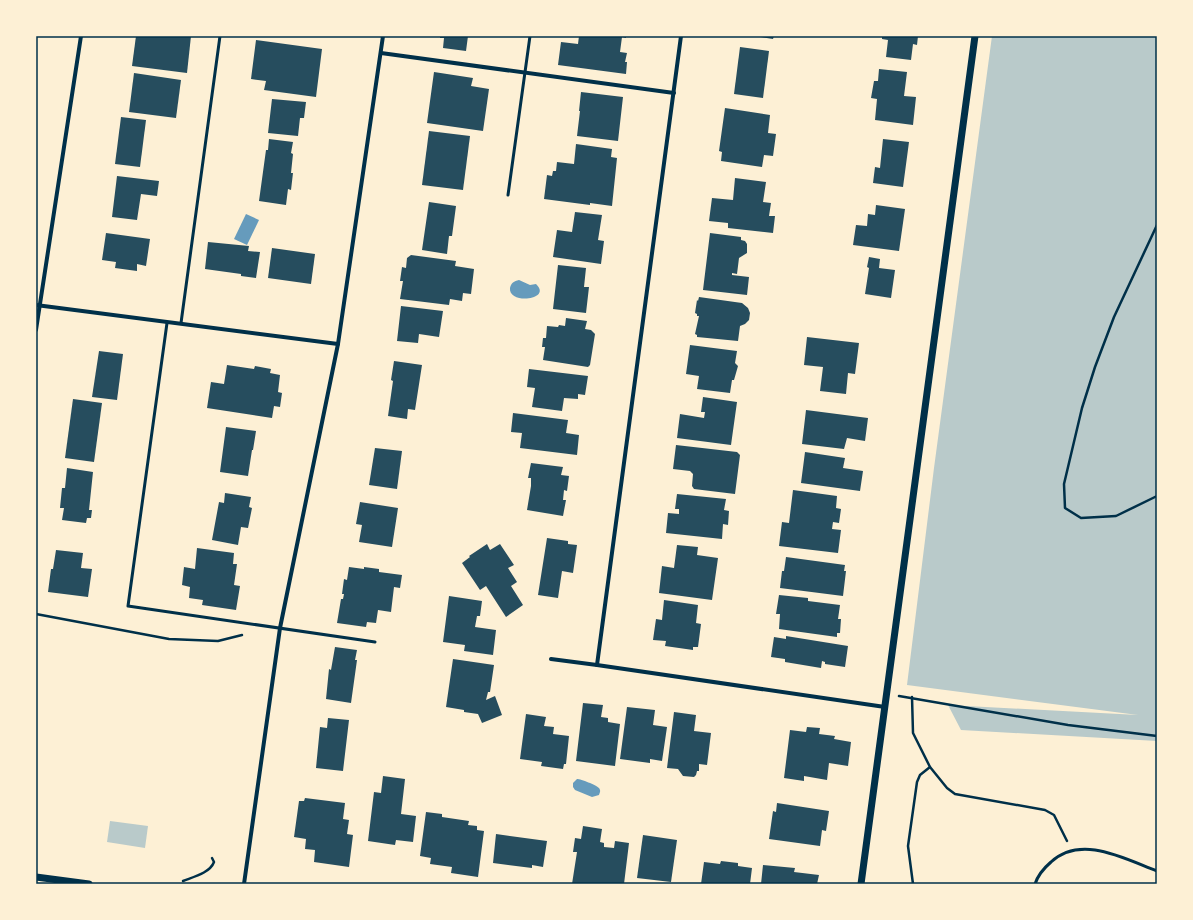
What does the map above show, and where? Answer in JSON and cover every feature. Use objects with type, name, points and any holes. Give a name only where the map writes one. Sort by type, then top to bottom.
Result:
[{"type":"street","points":[[36,330],[38,305],[81,36]]},
{"type":"street","points":[[244,884],[280,628],[338,344],[383,36]]},
{"type":"street","points":[[597,665],[681,36]]},
{"type":"street","points":[[861,884],[975,36]]},
{"type":"street","points":[[381,53],[674,93]]},
{"type":"street","points":[[38,305],[338,344]]},
{"type":"street","points":[[551,659],[885,707]]},
{"type":"street","points":[[36,877],[89,884]]},
{"type":"lane","points":[[181,324],[220,36]]},
{"type":"lane","points":[[508,195],[530,36]]},
{"type":"lane","points":[[168,323],[128,606],[375,642]]},
{"type":"lane","points":[[1035,884],[1043,869],[1056,858],[1071,850],[1085,848],[1100,850],[1157,871]]},
{"type":"path","points":[[1157,225],[1114,317],[1095,367],[1082,408],[1064,484],[1065,508],[1081,518],[1116,516],[1157,496]]},
{"type":"path","points":[[36,614],[169,639],[218,641],[244,635]]},
{"type":"path","points":[[886,694],[912,697],[1068,725],[1157,736]]},
{"type":"path","points":[[912,697],[913,734],[930,766],[947,788],[954,794],[1045,810],[1054,816],[1071,850]]},
{"type":"path","points":[[913,884],[908,846],[917,782],[920,775],[930,766]]},
{"type":"path","points":[[183,881],[204,873],[213,866],[214,862],[212,858]]},
{"type":"shaded area","points":[[992,36],[1157,36],[1157,741],[961,730],[948,705],[1138,715],[907,685],[934,468]]},
{"type":"shaded area","points":[[110,821],[148,826],[145,848],[107,842]]},
{"type":"water","points":[[246,214],[259,220],[247,245],[234,239]]},
{"type":"water","points":[[519,280],[530,285],[536,284],[540,289],[539,294],[535,297],[529,298],[516,297],[511,293],[510,288],[513,282]]},
{"type":"water","points":[[577,779],[599,788],[599,795],[592,797],[575,790],[573,783]]},
{"type":"building","points":[[136,36],[191,36],[187,73],[132,66]]},
{"type":"building","points":[[440,36],[468,36],[466,51],[443,48],[444,38],[440,38]]},
{"type":"building","points":[[579,36],[626,36],[626,38],[622,37],[620,52],[627,53],[625,62],[627,62],[626,74],[558,65],[561,42],[578,44]]},
{"type":"building","points":[[754,36],[774,36],[773,39]]},
{"type":"building","points":[[882,36],[918,36],[917,45],[913,44],[911,60],[886,57],[888,40],[882,39]]},
{"type":"building","points":[[256,40],[322,49],[316,97],[264,90],[266,81],[251,79]]},
{"type":"building","points":[[740,47],[769,51],[763,98],[734,94]]},
{"type":"building","points":[[879,69],[907,72],[904,96],[916,97],[913,125],[875,120],[877,99],[871,98],[874,81],[878,81]]},
{"type":"building","points":[[434,72],[473,78],[471,86],[489,89],[483,131],[427,123]]},
{"type":"building","points":[[134,73],[181,80],[176,118],[129,112]]},
{"type":"building","points":[[581,92],[623,97],[618,141],[577,136]]},
{"type":"building","points":[[272,99],[306,102],[304,118],[300,118],[298,136],[268,133]]},
{"type":"building","points":[[725,108],[770,115],[768,133],[776,134],[773,156],[764,155],[762,167],[721,161],[722,152],[719,151]]},
{"type":"building","points":[[121,117],[146,120],[140,167],[115,164]]},
{"type":"building","points":[[429,131],[470,136],[463,190],[422,185]]},
{"type":"building","points":[[269,139],[293,142],[291,153],[293,154],[291,173],[293,173],[291,190],[288,189],[286,205],[259,201],[266,150],[268,150]]},
{"type":"building","points":[[883,139],[909,142],[903,187],[873,183],[875,167],[880,168]]},
{"type":"building","points":[[576,144],[612,149],[611,157],[617,158],[612,206],[590,203],[590,205],[544,199],[547,175],[552,176],[553,171],[556,171],[557,162],[574,164]]},
{"type":"building","points":[[117,176],[159,181],[157,196],[141,194],[137,220],[112,217]]},
{"type":"building","points":[[735,178],[766,182],[763,202],[771,203],[769,216],[775,216],[773,233],[728,228],[728,223],[709,221],[712,198],[733,200]]},
{"type":"building","points":[[429,202],[456,206],[452,236],[449,236],[447,254],[422,250]]},
{"type":"building","points":[[876,205],[905,209],[899,251],[853,245],[856,225],[867,226],[868,214],[875,215]]},
{"type":"building","points":[[575,212],[602,215],[598,240],[604,241],[601,264],[553,257],[557,230],[572,232]]},
{"type":"building","points":[[106,233],[150,239],[146,266],[137,264],[137,271],[115,268],[116,262],[102,260]]},
{"type":"building","points":[[710,233],[741,237],[741,240],[745,241],[747,244],[747,253],[739,258],[737,274],[732,273],[732,275],[749,277],[747,295],[703,290]]},
{"type":"building","points":[[208,242],[249,246],[248,251],[260,252],[256,278],[241,276],[241,274],[205,269]]},
{"type":"building","points":[[272,248],[315,254],[311,284],[268,278]]},
{"type":"building","points":[[411,255],[456,261],[455,266],[474,269],[471,294],[463,293],[462,301],[450,299],[449,305],[400,299],[403,281],[400,281],[402,267],[406,268],[407,258]]},
{"type":"building","points":[[869,257],[880,259],[879,268],[895,270],[891,298],[865,294]]},
{"type":"building","points":[[558,265],[586,268],[584,287],[589,287],[586,313],[553,309]]},
{"type":"building","points":[[699,297],[742,303],[748,308],[750,313],[749,320],[740,326],[738,341],[697,337],[695,334],[699,316],[695,313],[697,300],[698,301]]},
{"type":"building","points":[[401,306],[443,311],[439,337],[419,334],[418,343],[397,341]]},
{"type":"building","points":[[566,318],[587,321],[585,329],[591,330],[595,334],[590,365],[588,367],[543,360],[545,347],[542,347],[543,338],[546,338],[547,326],[565,326]]},
{"type":"building","points":[[807,337],[859,343],[855,374],[848,373],[846,394],[820,391],[823,367],[804,365]]},
{"type":"building","points":[[690,345],[737,351],[735,363],[738,366],[734,380],[732,380],[730,393],[697,389],[699,376],[686,374]]},
{"type":"building","points":[[99,351],[123,354],[117,400],[92,397]]},
{"type":"building","points":[[394,361],[422,365],[415,410],[408,409],[407,419],[388,416]]},
{"type":"building","points":[[227,365],[254,369],[255,366],[271,369],[270,373],[280,375],[278,392],[282,393],[280,407],[274,406],[272,418],[207,408],[211,382],[224,384]]},
{"type":"building","points":[[529,369],[588,376],[585,395],[578,394],[578,399],[564,398],[562,411],[532,407],[535,388],[527,387]]},
{"type":"building","points":[[703,397],[737,402],[731,445],[677,438],[680,414],[704,418],[705,412],[701,412]]},
{"type":"building","points":[[73,399],[102,403],[94,462],[65,458]]},
{"type":"building","points":[[806,410],[868,418],[865,441],[847,438],[844,449],[802,444]]},
{"type":"building","points":[[513,413],[568,420],[566,433],[579,435],[577,455],[520,448],[522,433],[511,432]]},
{"type":"building","points":[[226,427],[256,431],[248,476],[220,472]]},
{"type":"building","points":[[676,445],[737,452],[740,455],[735,494],[694,489],[692,486],[693,474],[690,471],[673,469]]},
{"type":"building","points":[[375,448],[402,451],[397,489],[369,485]]},
{"type":"building","points":[[805,452],[845,458],[843,468],[863,471],[860,491],[801,483]]},
{"type":"building","points":[[531,463],[563,467],[561,475],[569,476],[567,491],[564,490],[563,500],[566,500],[563,516],[527,510],[531,486],[531,478],[528,478]]},
{"type":"building","points":[[67,468],[93,472],[89,510],[92,510],[91,518],[87,518],[86,523],[62,520],[64,508],[60,508],[62,488],[65,488]]},
{"type":"building","points":[[793,490],[837,496],[836,508],[841,509],[839,523],[833,522],[832,529],[841,530],[838,553],[779,546],[782,522],[789,523]]},
{"type":"building","points":[[225,493],[251,497],[249,507],[252,508],[248,528],[241,527],[238,545],[212,540],[219,502],[224,503]]},
{"type":"building","points":[[677,494],[726,499],[724,510],[729,511],[728,525],[723,524],[722,539],[666,533],[668,513],[679,514],[679,509],[675,509]]},
{"type":"building","points":[[360,502],[398,508],[392,547],[359,542],[362,525],[356,524]]},
{"type":"building","points":[[547,538],[568,541],[568,544],[577,545],[573,573],[562,571],[558,598],[538,595]]},
{"type":"building","points":[[487,544],[490,550],[500,544],[514,565],[508,568],[517,582],[511,586],[523,605],[506,617],[486,586],[480,590],[462,563],[470,557],[469,556]]},
{"type":"building","points":[[677,545],[698,547],[697,555],[718,558],[712,600],[659,593],[662,566],[674,568]]},
{"type":"building","points":[[197,548],[234,553],[233,564],[237,564],[234,585],[240,586],[236,610],[202,605],[203,600],[189,598],[190,587],[182,585],[184,567],[195,569]]},
{"type":"building","points":[[56,550],[83,553],[81,568],[92,569],[88,597],[48,592],[51,569],[53,569]]},
{"type":"building","points":[[786,557],[845,565],[844,571],[846,571],[843,596],[780,588],[782,571],[784,571]]},
{"type":"building","points":[[349,567],[379,569],[379,572],[402,575],[400,588],[394,587],[391,612],[378,610],[376,623],[367,622],[366,627],[337,623],[341,599],[343,599],[344,594],[342,594],[344,579],[347,580]]},
{"type":"building","points":[[779,595],[808,598],[808,601],[840,605],[838,619],[841,619],[840,633],[837,633],[837,637],[779,629],[780,614],[776,614]]},
{"type":"building","points":[[449,596],[482,601],[480,616],[477,616],[475,627],[496,630],[493,655],[464,651],[465,645],[443,642]]},
{"type":"building","points":[[664,600],[698,605],[696,623],[701,624],[698,647],[693,647],[693,650],[665,646],[666,641],[653,640],[656,619],[662,620]]},
{"type":"building","points":[[786,636],[848,646],[845,667],[825,664],[825,662],[822,661],[821,668],[785,662],[785,659],[771,657],[774,637],[786,639]]},
{"type":"building","points":[[335,647],[357,650],[351,703],[326,699],[329,669],[331,670]]},
{"type":"building","points":[[453,659],[494,665],[490,692],[488,692],[486,700],[495,696],[502,715],[482,723],[478,714],[446,707]]},
{"type":"building","points":[[583,703],[603,705],[601,717],[608,718],[608,722],[620,724],[615,766],[576,761]]},
{"type":"building","points":[[627,707],[655,710],[653,725],[667,727],[662,761],[650,759],[650,763],[620,759]]},
{"type":"building","points":[[674,712],[696,715],[694,731],[711,733],[707,765],[699,764],[699,771],[697,771],[694,777],[683,776],[678,769],[667,768]]},
{"type":"building","points":[[526,714],[546,717],[544,726],[554,727],[553,734],[569,736],[566,764],[564,764],[563,769],[541,766],[542,762],[520,759]]},
{"type":"building","points":[[328,718],[349,720],[343,771],[316,768],[320,727],[327,728]]},
{"type":"building","points":[[807,727],[820,728],[819,734],[835,736],[834,739],[851,742],[848,766],[829,763],[827,780],[804,776],[804,781],[784,778],[790,730],[806,732]]},
{"type":"building","points":[[383,776],[405,779],[401,814],[416,816],[413,842],[396,840],[395,845],[368,841],[374,792],[381,793]]},
{"type":"building","points":[[305,798],[345,803],[343,819],[349,820],[347,834],[353,835],[349,867],[314,862],[315,850],[305,849],[306,839],[294,837],[299,801],[304,801]]},
{"type":"building","points":[[777,803],[829,811],[826,831],[822,830],[820,846],[769,839],[773,811],[776,812]]},
{"type":"building","points":[[426,812],[442,814],[442,817],[469,821],[468,825],[477,826],[477,830],[484,831],[478,877],[451,873],[452,867],[430,864],[431,858],[420,856]]},
{"type":"building","points":[[583,826],[602,829],[600,842],[604,843],[604,847],[614,848],[615,841],[629,843],[624,884],[572,884],[577,852],[573,852],[575,838],[581,839]]},
{"type":"building","points":[[496,834],[547,841],[543,867],[532,865],[532,868],[493,863]]},
{"type":"building","points":[[643,835],[677,840],[671,882],[637,878]]},
{"type":"building","points":[[721,861],[738,863],[738,866],[752,868],[750,884],[701,884],[704,862],[720,864]]},
{"type":"building","points":[[763,865],[795,868],[794,872],[819,875],[817,884],[761,884]]}]
